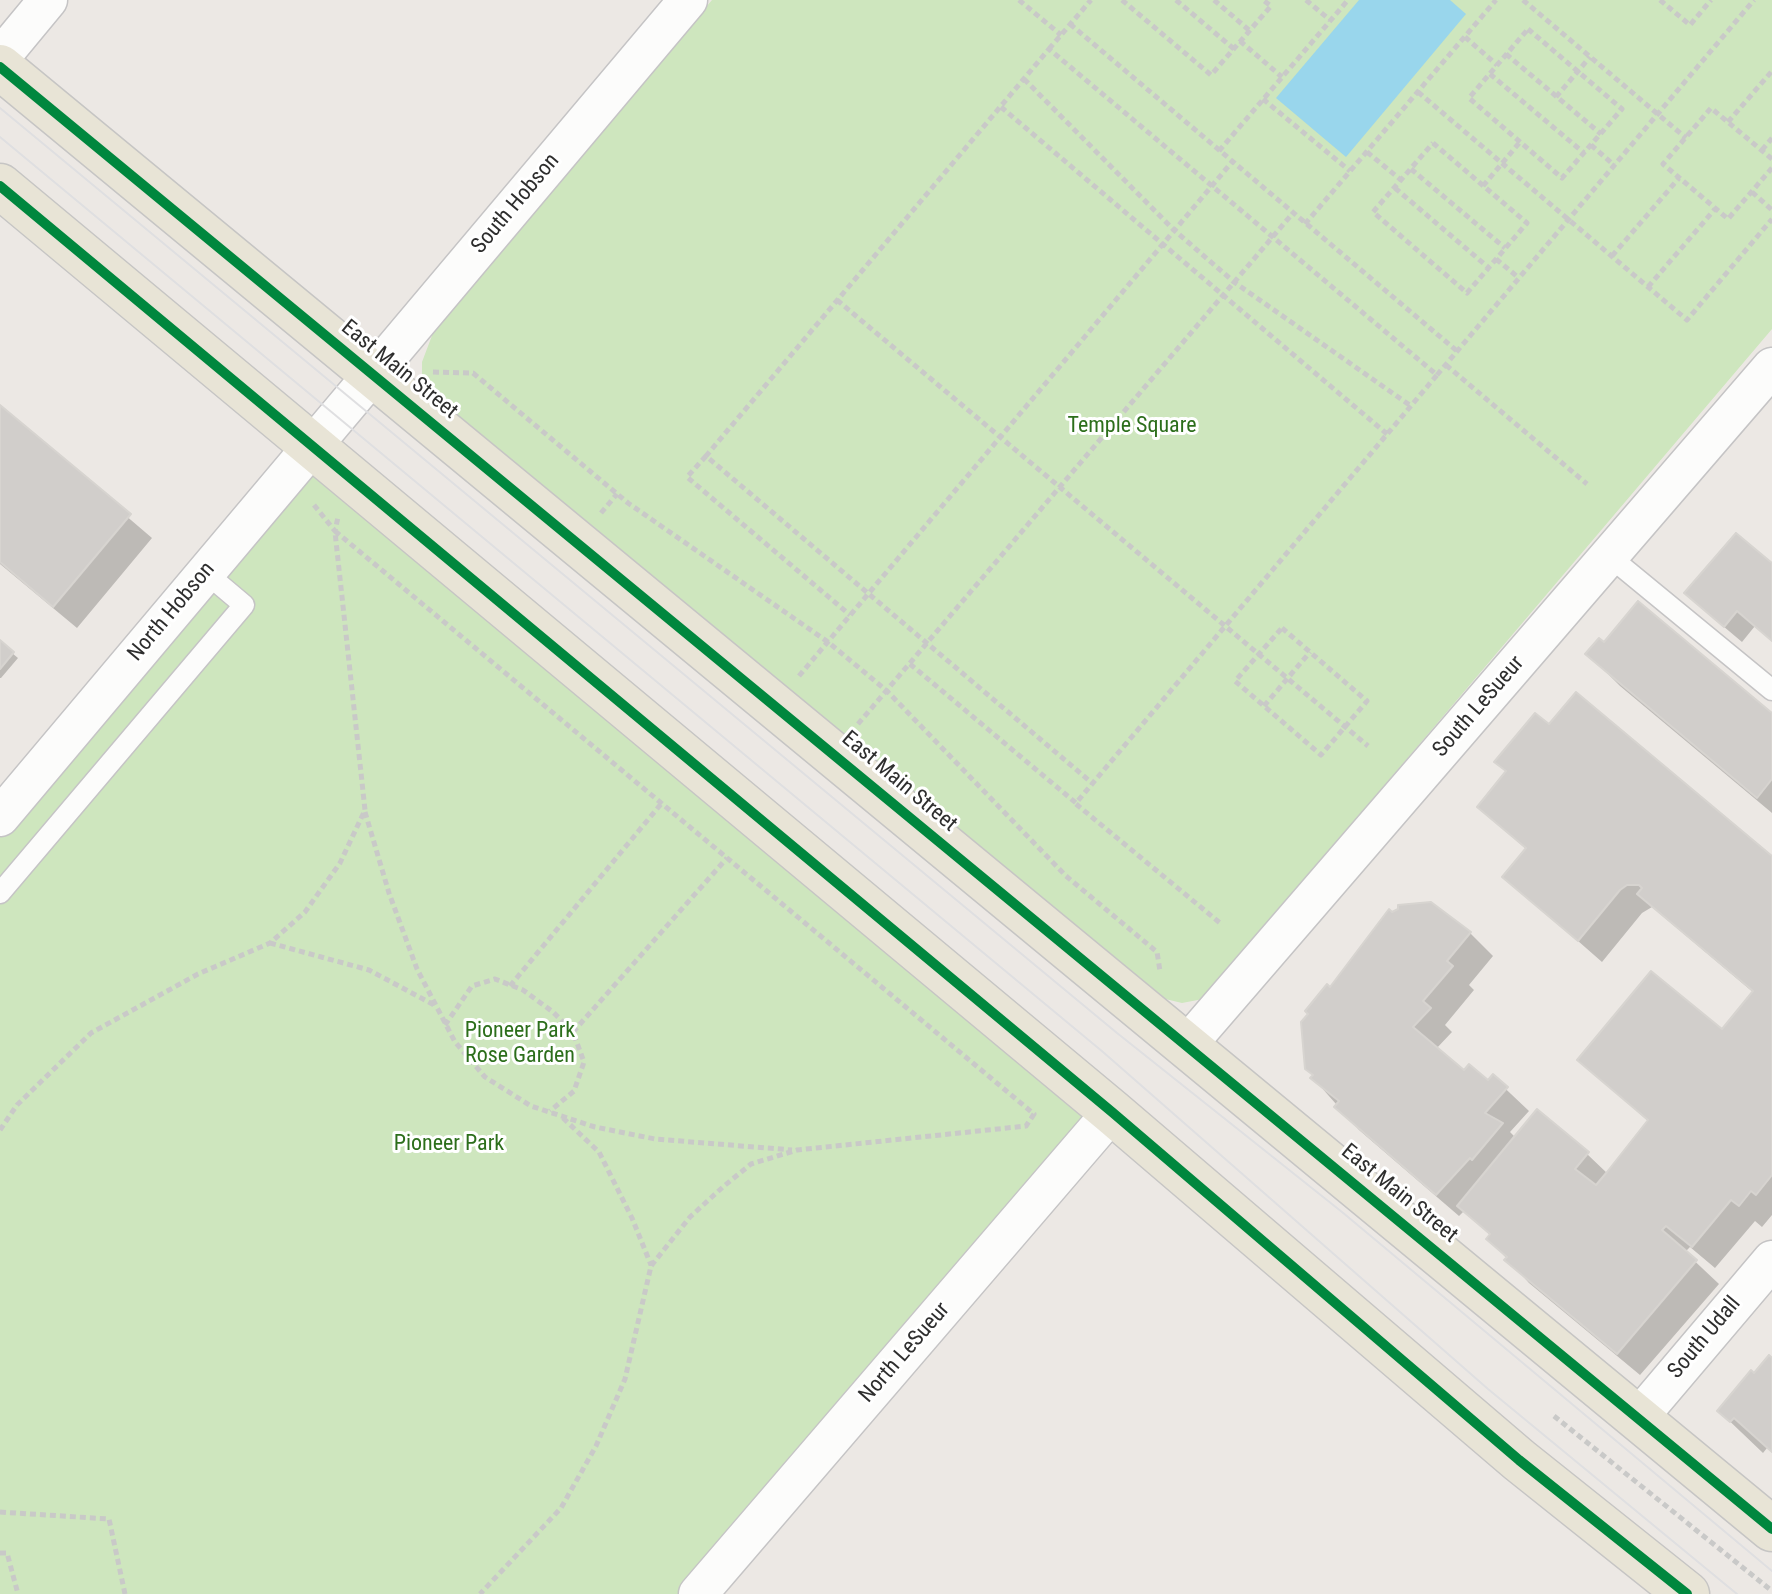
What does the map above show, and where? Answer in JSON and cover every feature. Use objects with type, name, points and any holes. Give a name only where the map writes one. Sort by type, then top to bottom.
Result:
[{"type":"main road","name":"East Main Street","points":[[0,67],[1772,1529]]},
{"type":"main road","points":[[0,186],[1112,1112],[1508,1451],[1687,1594]]},
{"type":"street","points":[[0,58],[48,0]]},
{"type":"street","name":"South Hobson","points":[[345,407],[688,0]]},
{"type":"street","name":"South LeSueur","points":[[1186,1046],[1772,367]]},
{"type":"street","name":"North Hobson","points":[[0,817],[345,407]]},
{"type":"street","name":"North LeSueur","points":[[698,1594],[1112,1112]]},
{"type":"street","name":"South Udall","points":[[1639,1417],[1772,1260]]},
{"type":"lane","points":[[1609,556],[1772,690]]},
{"type":"lane","points":[[0,893],[244,605],[206,573]]},
{"type":"path","points":[[1019,0],[1061,35]]},
{"type":"path","points":[[850,615],[687,477],[1091,0]]},
{"type":"path","points":[[1122,0],[1211,75],[1271,6],[1263,0]]},
{"type":"path","points":[[1176,0],[1234,49]]},
{"type":"path","points":[[1214,0],[1250,31]]},
{"type":"path","points":[[1306,0],[1330,20]]},
{"type":"path","points":[[1219,151],[1348,0]]},
{"type":"path","points":[[1305,224],[1496,0]]},
{"type":"path","points":[[1523,0],[1686,138]]},
{"type":"path","points":[[1660,0],[1690,25],[1711,0]]},
{"type":"path","points":[[1076,803],[1754,0]]},
{"type":"path","points":[[1070,24],[1457,351]]},
{"type":"path","points":[[1528,29],[1622,109],[1562,178],[1469,98],[1497,65],[1528,29]]},
{"type":"path","points":[[1465,37],[1497,65]]},
{"type":"path","points":[[1240,41],[1282,77]]},
{"type":"path","points":[[1049,49],[1437,375]]},
{"type":"path","points":[[1506,54],[1601,134]]},
{"type":"path","points":[[1556,97],[1590,57]]},
{"type":"path","points":[[1728,122],[1772,71]]},
{"type":"path","points":[[1490,73],[1584,153]]},
{"type":"path","points":[[1024,79],[1174,230],[1234,282],[1411,406]]},
{"type":"path","points":[[1418,92],[1687,320],[1772,219]]},
{"type":"path","points":[[1263,99],[1350,171]]},
{"type":"path","points":[[1001,107],[1387,434]]},
{"type":"path","points":[[1772,159],[1711,108],[1663,164],[1728,219],[1772,168]]},
{"type":"path","points":[[1762,150],[1772,138]]},
{"type":"path","points":[[1483,186],[1520,142]]},
{"type":"path","points":[[1433,143],[1527,223],[1467,293],[1373,212],[1401,180],[1433,143]]},
{"type":"path","points":[[1591,145],[1614,165]]},
{"type":"path","points":[[1367,152],[1401,180]]},
{"type":"path","points":[[790,685],[1232,162]]},
{"type":"path","points":[[1411,168],[1505,248]]},
{"type":"path","points":[[1612,256],[1679,178]]},
{"type":"path","points":[[1395,188],[1489,268]]},
{"type":"path","points":[[1752,192],[1772,210]]},
{"type":"path","points":[[1648,287],[1715,208]]},
{"type":"path","points":[[849,734],[1293,213]]},
{"type":"path","points":[[1496,259],[1519,278]]},
{"type":"path","points":[[837,300],[1368,746]]},
{"type":"path","points":[[1446,365],[1587,484]]},
{"type":"path","points":[[428,372],[473,373],[617,494],[828,642],[887,691],[1066,876],[1157,952],[1162,977]]},
{"type":"path","points":[[706,456],[1092,783]]},
{"type":"path","points":[[592,523],[617,494]]},
{"type":"path","points":[[314,505],[335,531],[1034,1114],[1026,1126],[797,1150],[655,1139],[595,1127],[531,1106],[485,1077],[455,1042],[417,969],[365,810],[335,531],[340,509]]},
{"type":"path","points":[[1282,628],[1367,701],[1321,755],[1235,681],[1258,655],[1282,628]]},
{"type":"path","points":[[1264,706],[1310,652]]},
{"type":"path","points":[[910,664],[1220,923]]},
{"type":"path","points":[[510,986],[661,804]]},
{"type":"path","points":[[0,1130],[17,1105],[91,1033],[198,974],[270,943],[305,912],[340,863],[365,810]]},
{"type":"path","points":[[573,1032],[727,858]]},
{"type":"path","points":[[270,943],[369,970],[436,1006]]},
{"type":"path","points":[[445,1025],[472,986],[495,979],[533,998],[573,1032],[584,1062],[574,1091],[549,1112]]},
{"type":"path","points":[[560,1115],[599,1152],[651,1266]]},
{"type":"path","points":[[480,1594],[561,1508],[596,1446],[625,1379],[651,1266],[690,1217],[751,1164],[797,1150]]},
{"type":"path","points":[[1554,1416],[1772,1591]]},
{"type":"path","points":[[0,1512],[109,1519],[125,1594]]},
{"type":"path","points":[[0,1553],[7,1553],[18,1594]]},
{"type":"green space","name":"Temple Square","points":[[712,0],[1772,0],[1772,329],[1203,999],[1182,1003],[1157,997],[434,403],[422,381],[422,362],[436,325]]},
{"type":"green space","name":"Pioneer Park","points":[[313,445],[1112,1112],[698,1594],[0,1594],[0,817]]},
{"type":"water","points":[[1359,0],[1450,0],[1466,14],[1346,157],[1276,98]]},
{"type":"building","points":[[0,405],[131,514],[53,607],[0,562]]},
{"type":"building","points":[[1736,533],[1772,563],[1772,641],[1737,611],[1724,627],[1684,593]]},
{"type":"building","points":[[1638,601],[1772,713],[1772,779],[1757,798],[1585,654],[1599,638],[1604,642]]},
{"type":"building","points":[[0,640],[14,652],[0,669]]},
{"type":"building","points":[[1576,692],[1772,856],[1772,1175],[1756,1195],[1751,1191],[1739,1206],[1731,1200],[1692,1247],[1666,1226],[1662,1230],[1697,1260],[1617,1354],[1504,1260],[1507,1257],[1486,1239],[1490,1234],[1457,1206],[1537,1109],[1589,1152],[1575,1169],[1596,1185],[1607,1172],[1648,1120],[1577,1060],[1651,971],[1722,1029],[1753,991],[1637,894],[1642,888],[1639,885],[1627,885],[1620,890],[1578,941],[1502,877],[1526,848],[1477,807],[1506,771],[1494,762],[1535,713],[1549,724]]},
{"type":"building","points":[[1431,902],[1471,932],[1447,961],[1453,966],[1423,1001],[1431,1008],[1413,1027],[1464,1070],[1469,1064],[1488,1080],[1493,1074],[1508,1087],[1485,1113],[1503,1123],[1472,1160],[1470,1158],[1436,1195],[1334,1107],[1339,1101],[1310,1078],[1313,1075],[1305,1069],[1301,1022],[1308,1014],[1305,1011],[1327,984],[1330,987],[1389,909],[1392,912],[1398,909],[1398,905]]},
{"type":"building","points":[[1769,1355],[1772,1358],[1772,1452],[1734,1418],[1730,1422],[1717,1411],[1751,1370],[1754,1373]]},
{"type":"tram line","points":[[0,108],[1117,1033],[1342,1212],[1772,1571]]},
{"type":"tram line","points":[[0,137],[1103,1052],[1488,1389],[1737,1594]]},
{"type":"cycle path","points":[[0,67],[1772,1529]]},
{"type":"cycle path","points":[[0,186],[1112,1112],[1519,1460],[1687,1594]]},
{"type":"park label","name":"Pioneer Park Rose Garden","points":[[520,1044]]}]
